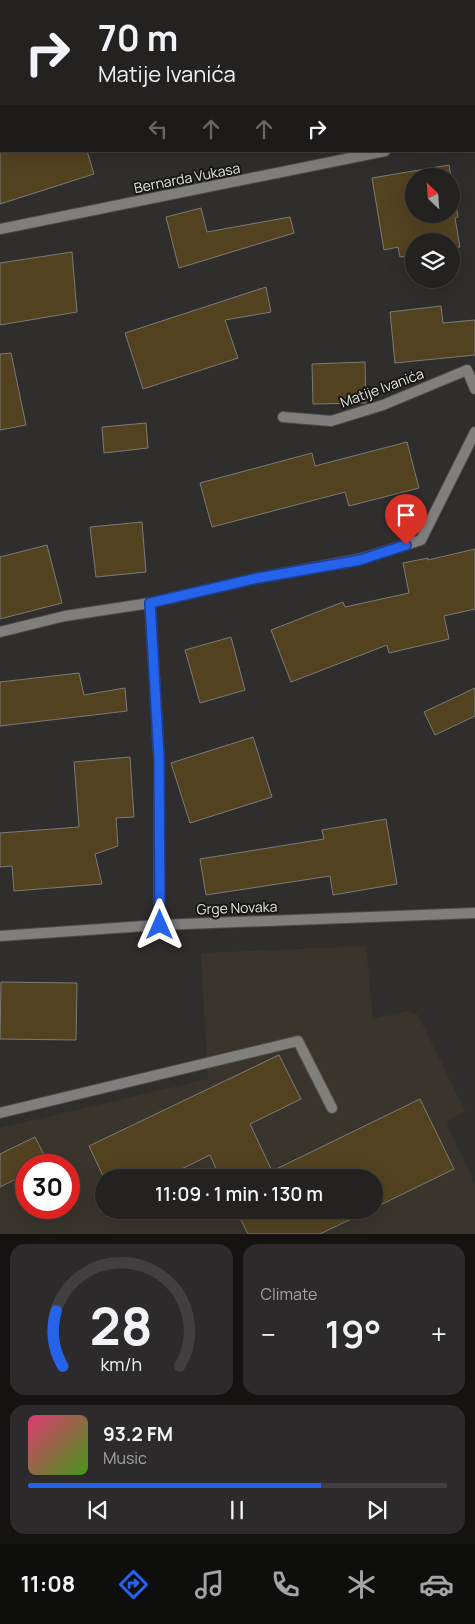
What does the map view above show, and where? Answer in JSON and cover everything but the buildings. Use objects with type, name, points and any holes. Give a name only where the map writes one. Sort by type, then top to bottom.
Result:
[{"type":"street","name":"Bernarda Vukasa","points":[[0,229],[231,184],[381,152]]},
{"type":"street","name":"Matije Ivanića","points":[[283,417],[331,421],[382,405],[467,370],[475,389]]},
{"type":"street","points":[[0,632],[65,616],[150,603],[258,578],[360,560],[421,540],[475,432]]},
{"type":"street","points":[[150,603],[159,758],[160,925]]},
{"type":"street","name":"Grge Novaka","points":[[0,936],[160,925],[475,913]]},
{"type":"street","points":[[0,1113],[298,1041],[332,1108]]},
{"type":"shaded area","points":[[366,946],[373,1019],[408,1011],[418,1015],[465,1111],[446,1122],[475,1184],[475,1234],[0,1234],[0,1128],[208,1079],[201,953]]},
{"type":"route","points":[[160,925],[159,758],[150,603],[258,578],[360,560],[406,545]]}]
